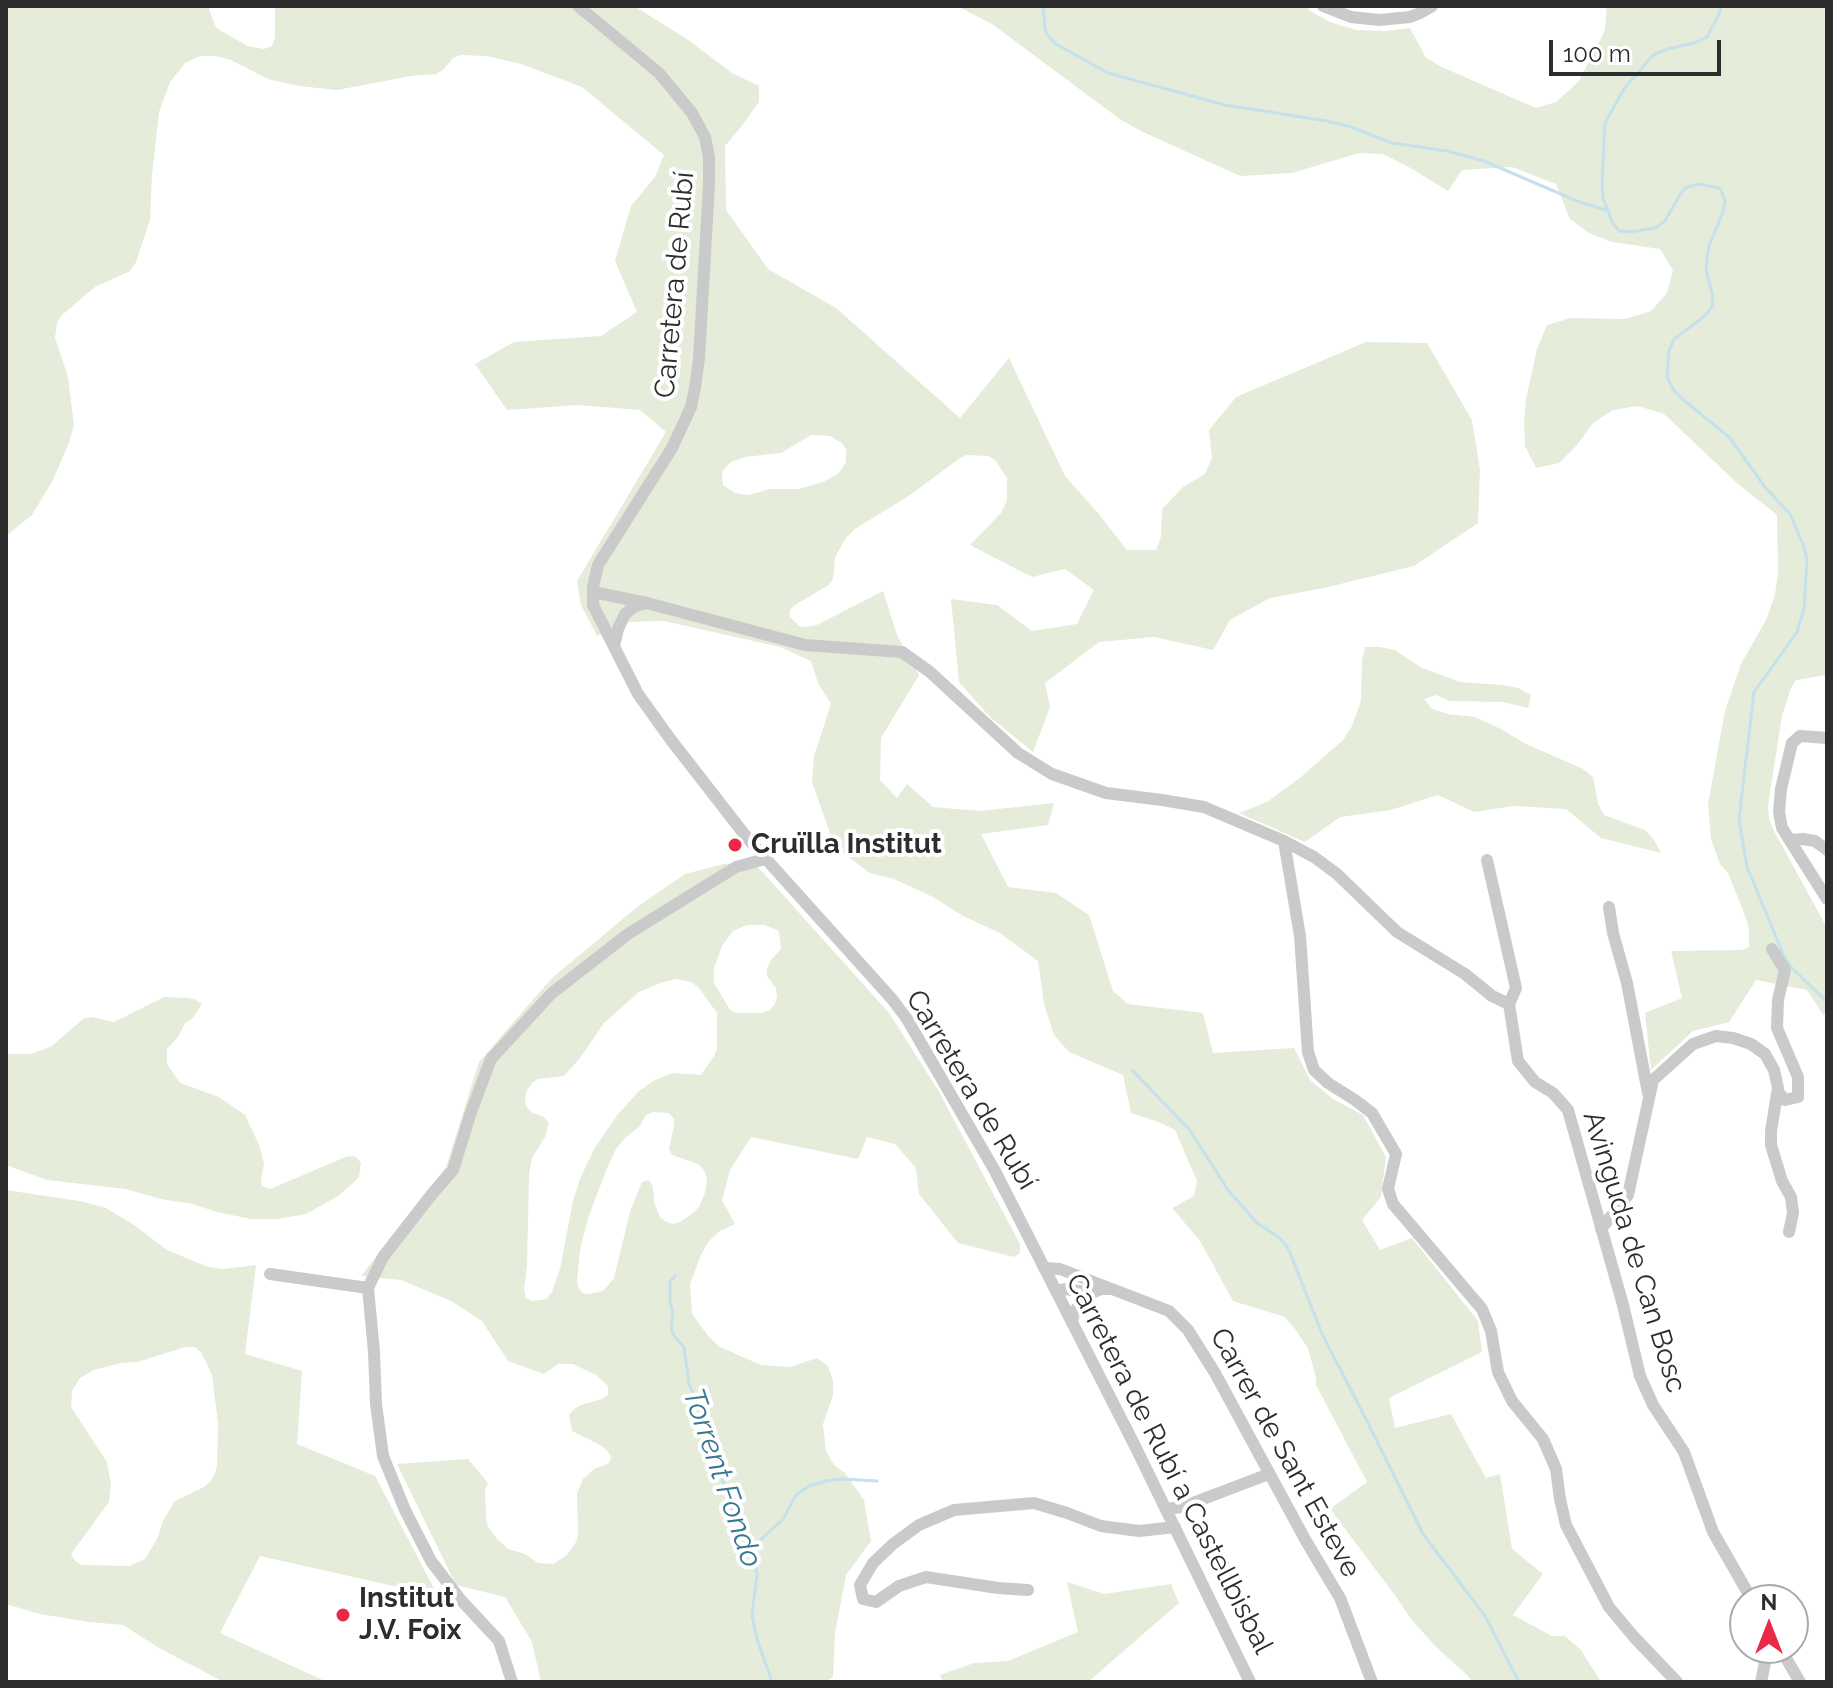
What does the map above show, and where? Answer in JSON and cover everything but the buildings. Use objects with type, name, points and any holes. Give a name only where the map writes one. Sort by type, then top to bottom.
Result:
[{"type":"street","name":"Carretera de Rubí","points":[[578,6],[659,73],[692,113],[705,137],[709,157],[699,358],[691,407],[672,448],[598,565],[593,592],[597,613],[638,694],[671,740],[748,839],[907,1019],[995,1171],[1050,1280]]},
{"type":"street","points":[[1323,6],[1351,17],[1379,20],[1410,17],[1432,6]]},
{"type":"street","points":[[593,592],[625,597],[805,645],[902,652],[930,672],[1018,753],[1052,774],[1106,793],[1204,807],[1284,841],[1337,874],[1397,932],[1465,974],[1492,996],[1509,1004]]},
{"type":"street","points":[[597,613],[607,601],[625,597]]},
{"type":"street","points":[[607,601],[617,605],[620,614],[614,646]]},
{"type":"street","points":[[597,613],[620,614],[647,603]]},
{"type":"street","points":[[1827,738],[1800,736],[1792,743],[1779,812],[1782,828],[1827,899]]},
{"type":"street","points":[[512,1682],[499,1641],[460,1599],[431,1561],[405,1510],[383,1456],[368,1288],[383,1257],[453,1170],[491,1059],[552,993],[628,934],[736,867],[745,857],[748,839]]},
{"type":"street","points":[[1790,840],[1815,841],[1827,850]]},
{"type":"street","points":[[1284,841],[1300,936],[1308,1052],[1314,1070],[1372,1113],[1396,1154],[1388,1189],[1393,1204],[1482,1309],[1491,1331],[1498,1372],[1512,1401],[1543,1439],[1556,1469],[1566,1525],[1609,1607],[1677,1682]]},
{"type":"street","points":[[736,867],[765,859]]},
{"type":"street","name":"Avinguda de Can Bosc","points":[[1487,860],[1516,988],[1509,1004],[1518,1061],[1535,1082],[1553,1093],[1568,1110],[1640,1376],[1653,1405],[1684,1452],[1713,1532],[1743,1584]]},
{"type":"street","points":[[1609,907],[1648,1096]]},
{"type":"street","points":[[1772,949],[1785,970],[1778,1000],[1777,1028],[1798,1077],[1798,1097],[1785,1100],[1778,1092]]},
{"type":"street","points":[[1601,1229],[1628,1195],[1653,1080],[1693,1044],[1716,1036],[1751,1044],[1765,1054],[1774,1070],[1778,1092],[1771,1145],[1782,1181],[1791,1197],[1793,1213],[1789,1232]]},
{"type":"street","name":"Carrer de Sant Esteve","points":[[1050,1280],[1060,1269],[1169,1311],[1188,1330],[1340,1598],[1372,1682]]},
{"type":"street","points":[[270,1274],[368,1288]]},
{"type":"street","points":[[1050,1280],[1065,1289],[1093,1293]]},
{"type":"street","name":"Carretera de Rubí a Castellbisbal","points":[[1050,1280],[1250,1682]]},
{"type":"street","points":[[1072,1323],[1074,1312],[1087,1295],[1101,1289],[1112,1289]]},
{"type":"street","points":[[1166,1509],[1182,1507],[1269,1474]]},
{"type":"street","points":[[1028,1590],[926,1577],[899,1586],[876,1602],[863,1599],[860,1585],[873,1563],[893,1544],[919,1525],[954,1510],[1034,1503],[1101,1526],[1139,1531],[1175,1527]]},
{"type":"street","points":[[1789,1664],[1800,1682]]},
{"type":"green space","points":[[6,6],[208,6],[215,26],[221,31],[248,46],[264,49],[272,46],[275,37],[275,6],[634,6],[687,39],[732,73],[759,86],[759,102],[725,146],[726,210],[768,269],[836,308],[960,418],[1009,358],[1065,476],[1127,550],[1156,550],[1161,537],[1162,509],[1183,487],[1205,474],[1212,458],[1209,430],[1236,397],[1366,342],[1427,343],[1472,420],[1480,470],[1478,523],[1414,566],[1270,598],[1230,620],[1213,650],[1154,637],[1099,642],[1045,683],[1050,707],[1033,752],[990,717],[959,682],[951,599],[997,605],[1032,631],[1077,624],[1094,590],[1065,569],[1032,577],[970,545],[1001,513],[1007,500],[1007,478],[995,460],[988,456],[967,455],[960,458],[910,495],[855,529],[845,539],[835,558],[833,579],[829,585],[795,605],[790,610],[790,617],[799,626],[817,625],[883,591],[897,635],[919,675],[881,738],[880,780],[897,798],[907,784],[933,807],[979,811],[1054,803],[1048,825],[981,834],[1008,887],[1056,893],[1089,915],[1113,991],[1128,1004],[1203,1013],[1213,1053],[1294,1048],[1310,1080],[1333,1099],[1363,1115],[1386,1157],[1381,1197],[1362,1220],[1380,1250],[1412,1238],[1478,1321],[1482,1352],[1389,1398],[1395,1428],[1451,1414],[1486,1478],[1500,1474],[1512,1549],[1543,1574],[1513,1615],[1552,1636],[1565,1636],[1581,1650],[1601,1682],[1472,1682],[1411,1619],[1330,1509],[1367,1482],[1316,1385],[1308,1348],[1285,1317],[1233,1301],[1200,1241],[1172,1208],[1194,1196],[1197,1181],[1175,1130],[1131,1113],[1123,1075],[1069,1052],[1054,1035],[1044,1004],[1038,961],[1000,933],[894,879],[870,873],[835,847],[812,782],[814,756],[831,704],[818,683],[811,661],[780,647],[664,621],[624,622],[597,636],[581,605],[577,581],[666,432],[640,410],[579,405],[507,410],[475,364],[514,342],[601,336],[637,312],[615,261],[631,206],[655,177],[664,155],[582,87],[521,64],[486,56],[460,55],[436,74],[337,90],[268,79],[231,60],[216,56],[200,56],[185,63],[170,82],[159,112],[150,220],[136,262],[130,271],[95,287],[57,323],[55,338],[68,377],[74,425],[52,482],[32,515],[6,536]],"holes":[[[811,435],[830,436],[846,449],[846,462],[838,474],[825,481],[799,489],[769,489],[749,495],[735,493],[723,485],[722,472],[731,462],[745,457],[781,453]]]},
{"type":"green space","points":[[957,6],[1305,6],[1330,22],[1356,30],[1410,28],[1426,58],[1536,108],[1556,102],[1579,81],[1605,30],[1607,6],[1827,6],[1827,675],[1796,680],[1791,688],[1782,716],[1768,805],[1773,829],[1827,928],[1827,1013],[1823,1015],[1807,990],[1756,980],[1729,1022],[1693,1031],[1651,1070],[1645,1013],[1682,998],[1671,951],[1742,950],[1749,947],[1749,928],[1743,910],[1711,839],[1708,804],[1725,711],[1741,664],[1766,620],[1775,595],[1777,515],[1737,483],[1664,414],[1638,406],[1613,410],[1593,423],[1559,463],[1536,468],[1525,446],[1524,422],[1537,349],[1547,325],[1571,318],[1625,319],[1651,311],[1667,293],[1673,270],[1660,249],[1612,242],[1589,233],[1570,219],[1556,184],[1512,167],[1462,170],[1448,191],[1383,154],[1359,153],[1292,173],[1240,176],[1121,120],[992,24]]},
{"type":"green space","points":[[1365,647],[1395,650],[1420,667],[1460,682],[1502,685],[1531,695],[1528,708],[1503,702],[1449,701],[1436,695],[1424,699],[1432,709],[1475,717],[1583,769],[1593,777],[1598,804],[1604,815],[1645,830],[1661,853],[1601,838],[1566,809],[1514,806],[1474,812],[1438,795],[1391,810],[1340,817],[1305,842],[1239,813],[1267,802],[1343,740],[1361,701]]},
{"type":"green space","points":[[724,864],[758,867],[889,1013],[938,1090],[1020,1244],[1020,1253],[1014,1257],[958,1243],[919,1194],[916,1168],[895,1144],[867,1137],[858,1159],[751,1137],[730,1170],[722,1200],[735,1224],[709,1241],[701,1255],[690,1284],[692,1314],[720,1347],[761,1365],[790,1367],[817,1358],[828,1366],[833,1380],[833,1396],[823,1424],[826,1451],[864,1500],[871,1541],[846,1575],[835,1633],[833,1677],[825,1682],[541,1682],[532,1642],[505,1597],[456,1585],[397,1464],[468,1459],[488,1483],[485,1491],[486,1519],[497,1539],[508,1549],[525,1554],[538,1563],[553,1564],[566,1556],[576,1542],[577,1493],[583,1479],[594,1469],[609,1463],[611,1457],[600,1445],[572,1431],[569,1415],[581,1405],[608,1395],[608,1386],[596,1375],[573,1364],[558,1364],[544,1374],[508,1361],[482,1321],[451,1301],[401,1280],[361,1276],[446,1167],[479,1062],[551,979],[637,907],[685,874]],"holes":[[[747,925],[764,925],[779,931],[781,949],[767,968],[767,976],[776,988],[777,996],[770,1010],[761,1013],[730,1010],[714,983],[714,968],[722,946],[733,931]],[[675,979],[691,982],[698,987],[717,1013],[717,1049],[701,1075],[672,1073],[653,1081],[618,1114],[594,1149],[580,1179],[552,1292],[547,1299],[532,1301],[526,1298],[524,1289],[529,1174],[532,1158],[545,1137],[549,1123],[526,1106],[527,1090],[538,1079],[564,1076],[604,1023],[639,992]],[[669,1113],[674,1119],[669,1148],[672,1155],[698,1164],[704,1170],[707,1179],[705,1193],[693,1213],[673,1224],[660,1217],[649,1180],[642,1182],[630,1212],[614,1278],[603,1291],[582,1293],[577,1280],[588,1218],[616,1149],[640,1126],[646,1115]]]},
{"type":"green space","points":[[164,997],[189,998],[202,1004],[167,1049],[167,1064],[180,1083],[219,1097],[245,1115],[260,1147],[264,1164],[262,1186],[270,1189],[348,1156],[356,1157],[361,1163],[359,1177],[338,1196],[306,1214],[251,1219],[126,1189],[47,1180],[6,1165],[6,1054],[31,1054],[52,1046],[83,1019],[91,1017],[114,1022]]},
{"type":"green space","points":[[6,1190],[106,1208],[167,1250],[208,1267],[223,1269],[256,1265],[245,1354],[302,1371],[297,1444],[375,1476],[438,1596],[260,1556],[220,1633],[327,1682],[224,1682],[123,1625],[40,1614],[6,1604]],"holes":[[[195,1347],[201,1352],[212,1375],[218,1424],[217,1466],[211,1481],[175,1501],[146,1558],[130,1566],[82,1565],[71,1554],[109,1502],[111,1485],[107,1462],[71,1407],[72,1391],[80,1378],[94,1370]]]},
{"type":"green space","points":[[1067,1582],[1104,1594],[1171,1584],[1179,1603],[1088,1682],[943,1682],[940,1675],[974,1663],[1008,1661],[1078,1632]]},
{"type":"waterway","points":[[1043,6],[1047,35],[1056,44],[1108,73],[1225,105],[1327,121],[1392,143],[1447,151],[1484,161],[1577,201],[1606,210]]},
{"type":"waterway","points":[[1721,6],[1707,37],[1653,55],[1624,89],[1605,123],[1603,198],[1619,231],[1630,232],[1655,228],[1665,221],[1685,188],[1698,184],[1720,188],[1725,201],[1707,258],[1706,270],[1713,305],[1705,316],[1674,339],[1669,351],[1667,376],[1680,397],[1729,437],[1765,487],[1790,514],[1807,559],[1804,609],[1797,632],[1754,692],[1739,819],[1747,867],[1784,956],[1827,1002]]},
{"type":"waterway","points":[[1132,1070],[1189,1129],[1228,1190],[1257,1223],[1280,1238],[1288,1248],[1323,1336],[1423,1534],[1485,1616],[1519,1682]]},
{"type":"waterway","name":"Torrent Fondo","points":[[675,1276],[670,1282],[671,1328],[684,1347],[689,1384],[729,1503],[753,1547],[757,1574],[752,1615],[772,1682]]},
{"type":"waterway","points":[[754,1546],[783,1519],[796,1495],[809,1486],[842,1479],[877,1481]]},
{"type":"place","name":"Cruïlla Institut","points":[[735,845]]},
{"type":"place","name":"Institut J.V. Foix","points":[[343,1615]]}]
